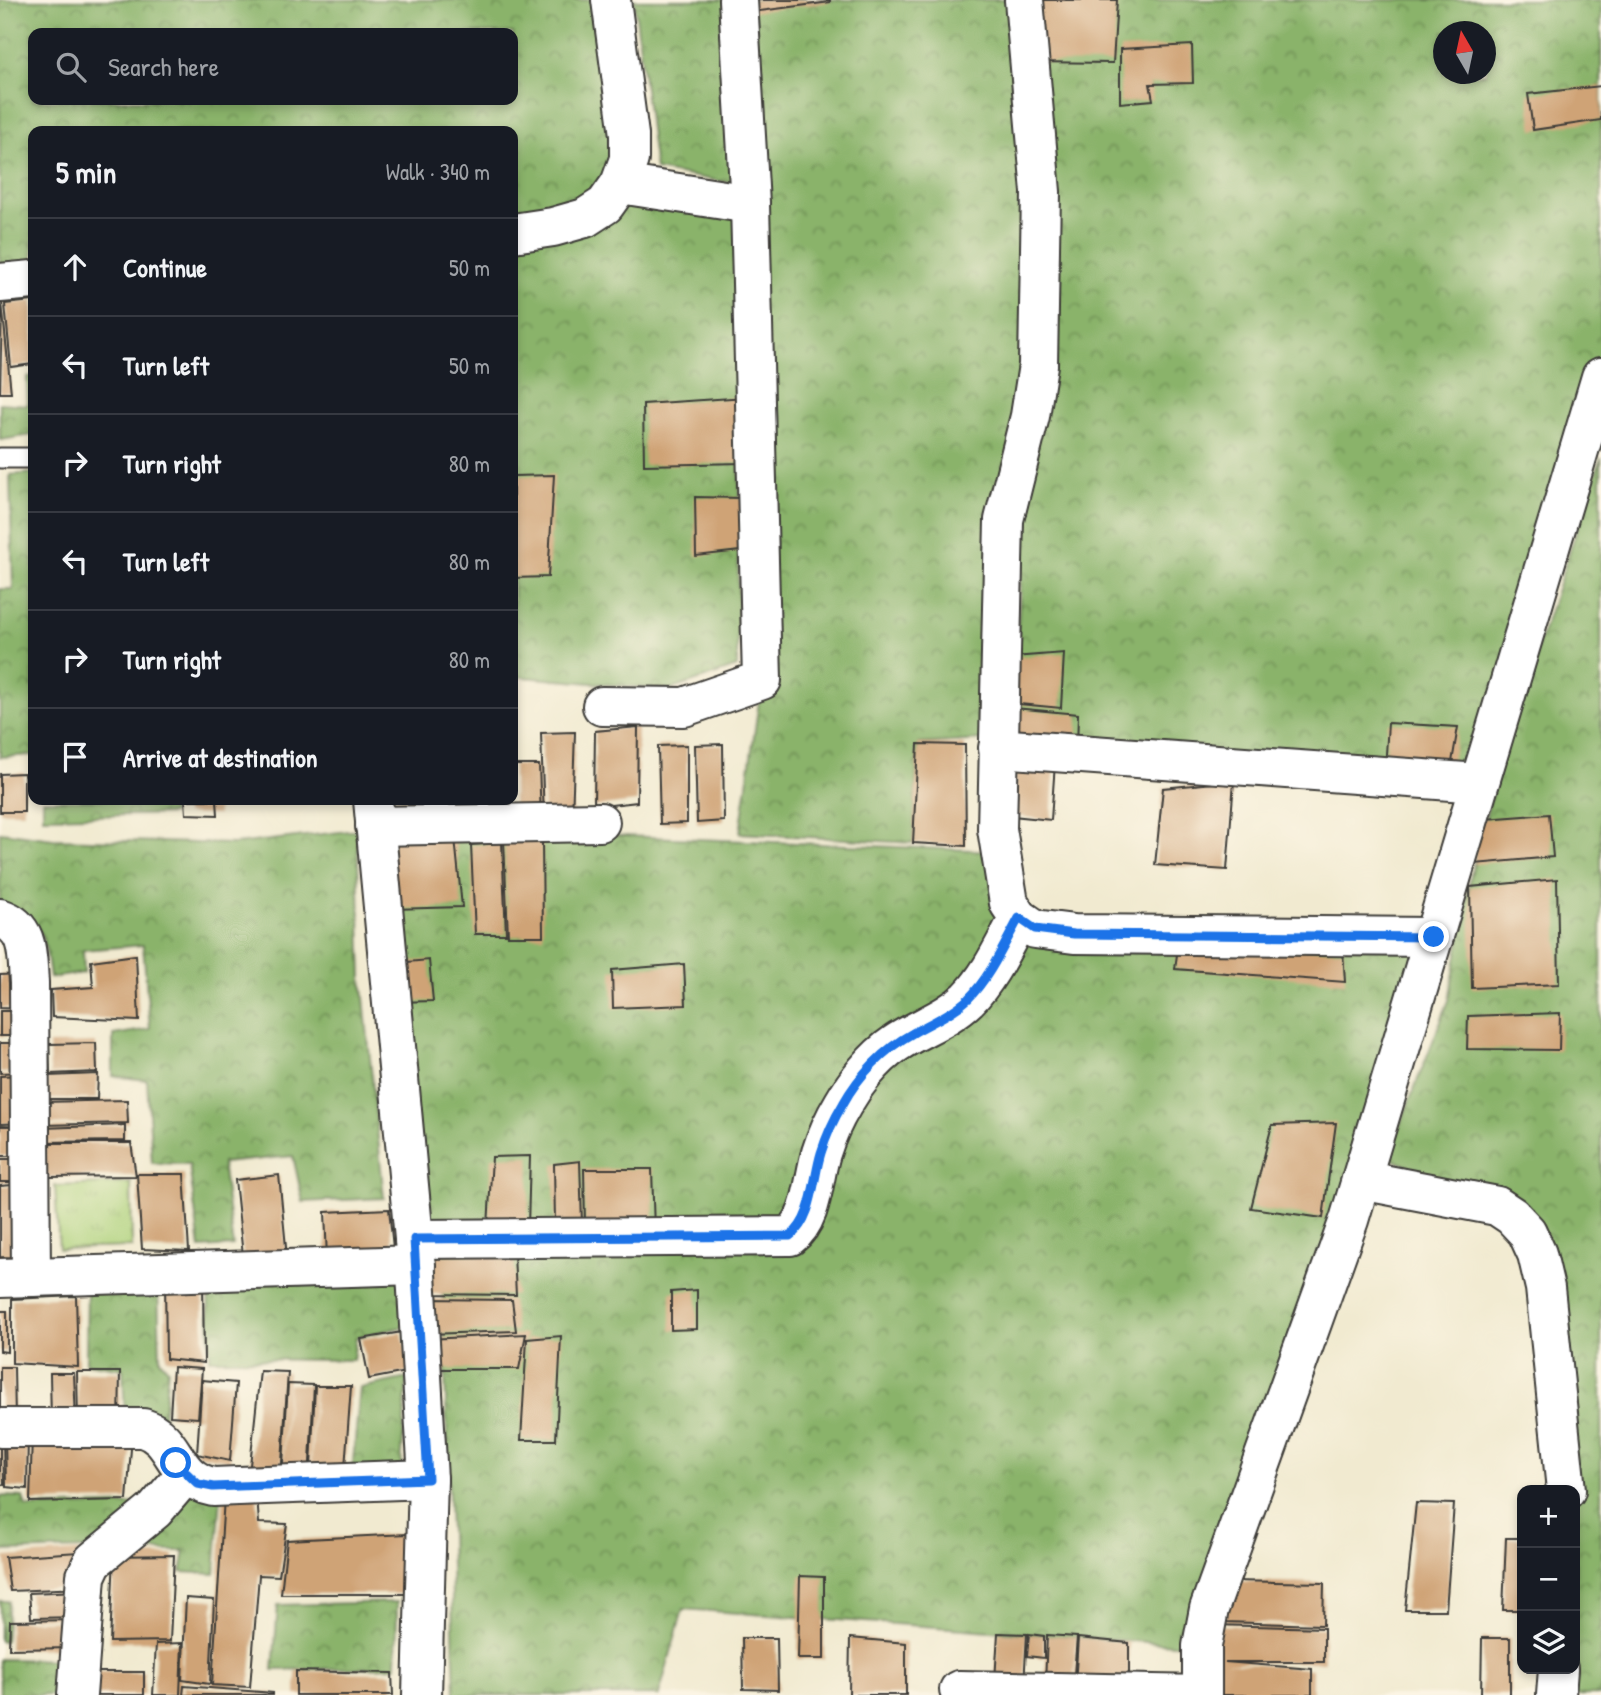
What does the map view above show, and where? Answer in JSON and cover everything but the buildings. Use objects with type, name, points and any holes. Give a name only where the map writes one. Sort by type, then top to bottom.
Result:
[{"type":"street","points":[[518,232],[585,218],[605,205],[620,184],[629,159],[629,135],[611,0]]},
{"type":"street","points":[[602,706],[684,707],[762,680],[750,204],[737,0]]},
{"type":"street","points":[[1024,0],[1041,192],[1038,365],[1030,416],[1004,520],[997,829],[1009,903],[1019,918],[1035,929],[1074,934],[1434,937]]},
{"type":"street","points":[[620,184],[750,204]]},
{"type":"street","points":[[0,283],[28,280]]},
{"type":"street","points":[[959,1690],[1202,1695],[1202,1646],[1209,1609],[1349,1220],[1601,377]]},
{"type":"street","points":[[998,748],[1479,783]]},
{"type":"street","points":[[422,1695],[428,1479],[415,1252],[374,813],[600,822]]},
{"type":"street","points":[[0,918],[19,928],[25,939],[29,983],[16,1277],[415,1252],[790,1236],[799,1230],[806,1215],[822,1152],[843,1104],[869,1067],[893,1045],[950,1013],[967,999],[984,979],[1019,918]]},
{"type":"street","points":[[1361,1180],[1497,1206],[1527,1232],[1537,1254],[1545,1289],[1565,1485]]},
{"type":"street","points":[[0,1428],[143,1428],[157,1432],[185,1475],[198,1484],[213,1487],[428,1479]]},
{"type":"street","points":[[77,1695],[86,1576],[93,1561],[155,1510],[185,1475]]},
{"type":"street","points":[[1556,1695],[1558,1674]]},
{"type":"lane","points":[[0,458],[28,458]]},
{"type":"green space","points":[[0,0],[611,0],[629,135],[605,205],[518,229],[518,126],[28,126],[28,280],[0,283]]},
{"type":"green space","points":[[634,0],[726,0],[737,184],[655,170]]},
{"type":"green space","points":[[744,0],[1601,0],[1601,374],[1479,783],[1010,742],[1029,462],[998,739],[918,744],[913,843],[740,833],[762,680]]},
{"type":"green space","points":[[625,194],[743,212],[737,667],[670,690],[518,676],[518,237]]},
{"type":"green space","points":[[0,403],[28,405],[28,436],[0,440]]},
{"type":"green space","points":[[1601,458],[1601,1695],[1556,1695],[1571,1674],[1580,1674],[1580,1485],[1574,1485],[1522,1208],[1387,1158],[1449,1000],[1471,875],[1504,747]]},
{"type":"green space","points":[[28,473],[28,755],[0,757],[0,589],[13,589],[10,475]]},
{"type":"green space","points":[[43,805],[171,805],[172,814],[43,817]]},
{"type":"green space","points":[[375,826],[995,851],[1025,938],[1434,937],[1202,1646],[683,1609],[659,1695],[455,1695],[441,1239],[414,1239]],"holes":[[[816,1176],[813,1241],[504,1239],[806,1215]]]},
{"type":"green space","points":[[357,830],[362,978],[384,1198],[303,1202],[293,1156],[222,1163],[233,1246],[200,1248],[189,1164],[152,1163],[147,1080],[113,1076],[113,1035],[150,1029],[143,945],[83,950],[84,973],[50,978],[40,931],[26,916],[0,907],[0,832],[53,839],[235,844]]},
{"type":"green space","points":[[131,1183],[132,1247],[59,1249],[55,1186]]},
{"type":"green space","points":[[406,1273],[403,1327],[356,1337],[353,1360],[210,1359],[208,1280]]},
{"type":"green space","points":[[158,1286],[160,1360],[168,1369],[163,1421],[125,1423],[123,1369],[86,1363],[87,1287]]},
{"type":"green space","points":[[407,1378],[401,1468],[352,1472],[360,1388]]},
{"type":"green space","points":[[185,1491],[221,1495],[215,1574],[181,1572],[185,1551],[113,1550]]},
{"type":"green space","points":[[0,1496],[23,1497],[26,1507],[144,1504],[93,1549],[0,1551]]},
{"type":"green space","points":[[0,1601],[9,1601],[5,1641],[0,1641]]},
{"type":"green space","points":[[397,1602],[396,1667],[273,1670],[278,1605]]},
{"type":"green space","points":[[0,1659],[70,1660],[69,1695],[0,1695]]},
{"type":"route","points":[[176,1463],[185,1475],[198,1484],[213,1487],[428,1479],[414,1239],[790,1236],[799,1230],[806,1215],[822,1152],[843,1104],[869,1067],[893,1045],[950,1013],[967,999],[984,979],[1019,918],[1035,929],[1074,934],[1434,937]]}]
